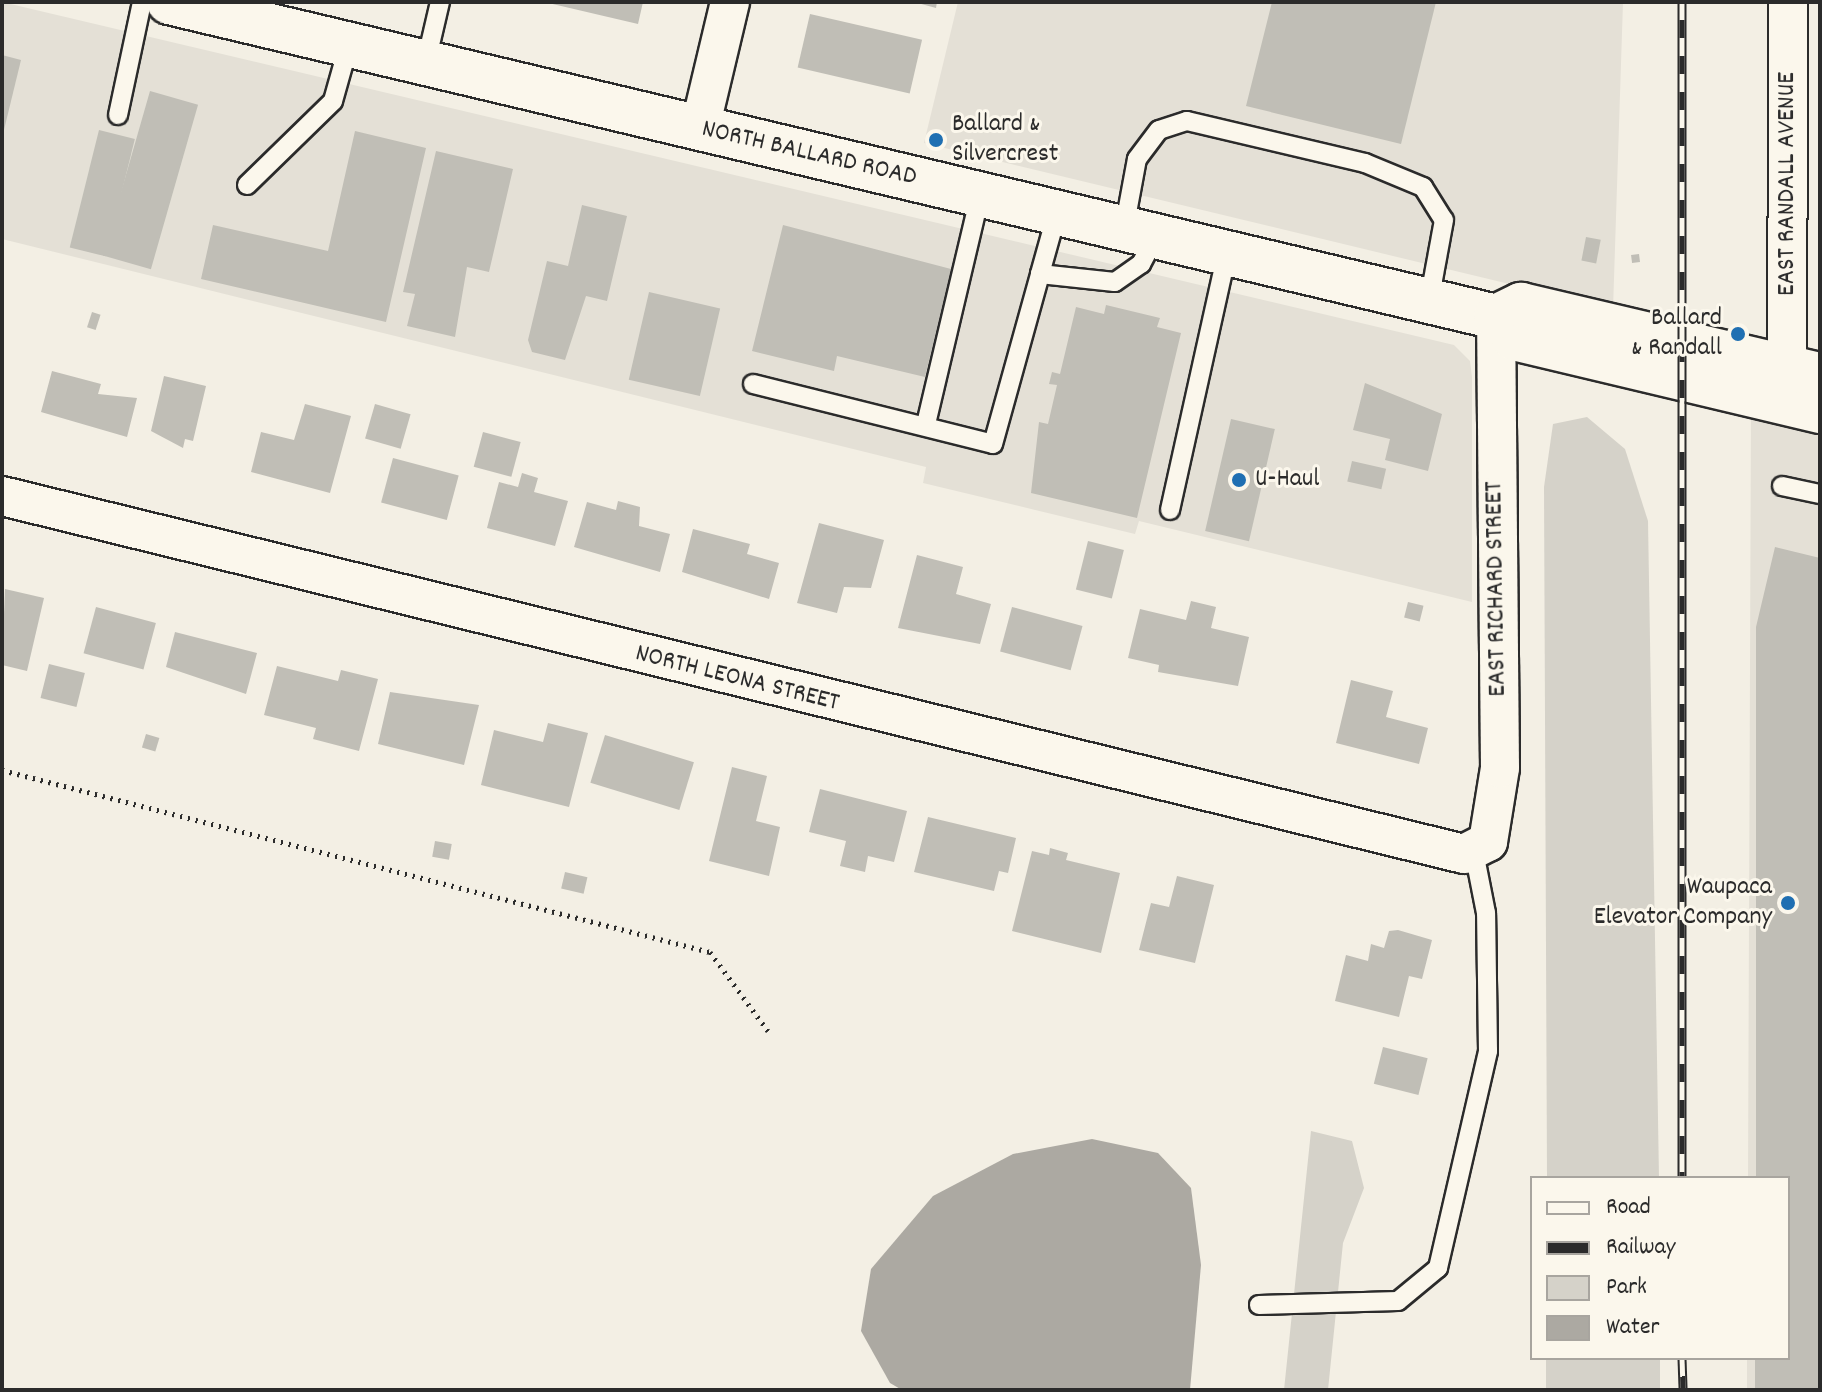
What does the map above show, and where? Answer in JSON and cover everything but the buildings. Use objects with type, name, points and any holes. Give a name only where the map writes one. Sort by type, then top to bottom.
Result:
[{"type":"main road","name":"NORTH BALLARD ROAD","points":[[169,2],[1496,317],[1514,338],[1820,411]]},
{"type":"main road","name":"NORTH BALLARD ROAD","points":[[1496,317],[1521,305],[1803,371]]},
{"type":"street","points":[[700,128],[730,2]]},
{"type":"street","name":"EAST RANDALL AVENUE","points":[[1788,2],[1803,371]]},
{"type":"street","name":"EAST RICHARD STREET","points":[[1474,852],[1493,826],[1500,768],[1496,317]]},
{"type":"street","name":"NORTH LEONA STREET","points":[[2,496],[1422,847],[1474,852]]},
{"type":"lane","points":[[118,115],[142,2]]},
{"type":"lane","points":[[426,62],[440,2]]},
{"type":"lane","points":[[247,185],[333,101],[349,44]]},
{"type":"lane","points":[[1040,274],[1115,282],[1141,264],[1137,159],[1159,130],[1187,121],[1351,159],[1423,187],[1444,220],[1429,302]]},
{"type":"lane","points":[[926,424],[980,195]]},
{"type":"lane","points":[[753,384],[926,424],[993,444],[1057,213]]},
{"type":"lane","points":[[1170,510],[1227,253]]},
{"type":"lane","points":[[1782,486],[1820,494]]},
{"type":"lane","points":[[1259,1305],[1398,1301],[1438,1268],[1488,1051],[1486,913],[1474,852]]},
{"type":"path","points":[[2,770],[710,952],[768,1031]]},
{"type":"shaded area","points":[[2,2],[1454,345],[1470,361],[1472,377],[1472,602],[1139,521],[1135,534],[923,483],[926,467],[2,239]]},
{"type":"shaded area","points":[[958,2],[1623,2],[1613,309],[924,143]]},
{"type":"shaded area","name":"Waupaca Elevator Company","points":[[1751,411],[1820,428],[1820,1390],[1747,1390],[1747,1360],[1790,1360],[1790,1176],[1748,1176]]},
{"type":"green space","points":[[1587,417],[1625,449],[1648,521],[1659,1176],[1547,1176],[1544,487],[1553,424]]},
{"type":"green space","points":[[1311,1131],[1352,1141],[1364,1188],[1343,1243],[1328,1390],[1284,1390]]},
{"type":"green space","points":[[1546,1360],[1660,1360],[1660,1390],[1546,1390]]},
{"type":"water","points":[[1092,1139],[1158,1153],[1191,1188],[1201,1265],[1190,1390],[902,1390],[890,1383],[861,1331],[871,1269],[933,1196],[1013,1154]]},
{"type":"railway","points":[[1682,2],[1682,1176]]},
{"type":"railway","points":[[1682,1360],[1683,1390]]},
{"type":"place","name":"Ballard & Silvercrest","points":[[936,140]]},
{"type":"place","name":"Ballard & Randall","points":[[1738,334]]},
{"type":"place","name":"U-Haul","points":[[1239,480]]},
{"type":"place","name":"Waupaca Elevator Company","points":[[1788,903]]}]
